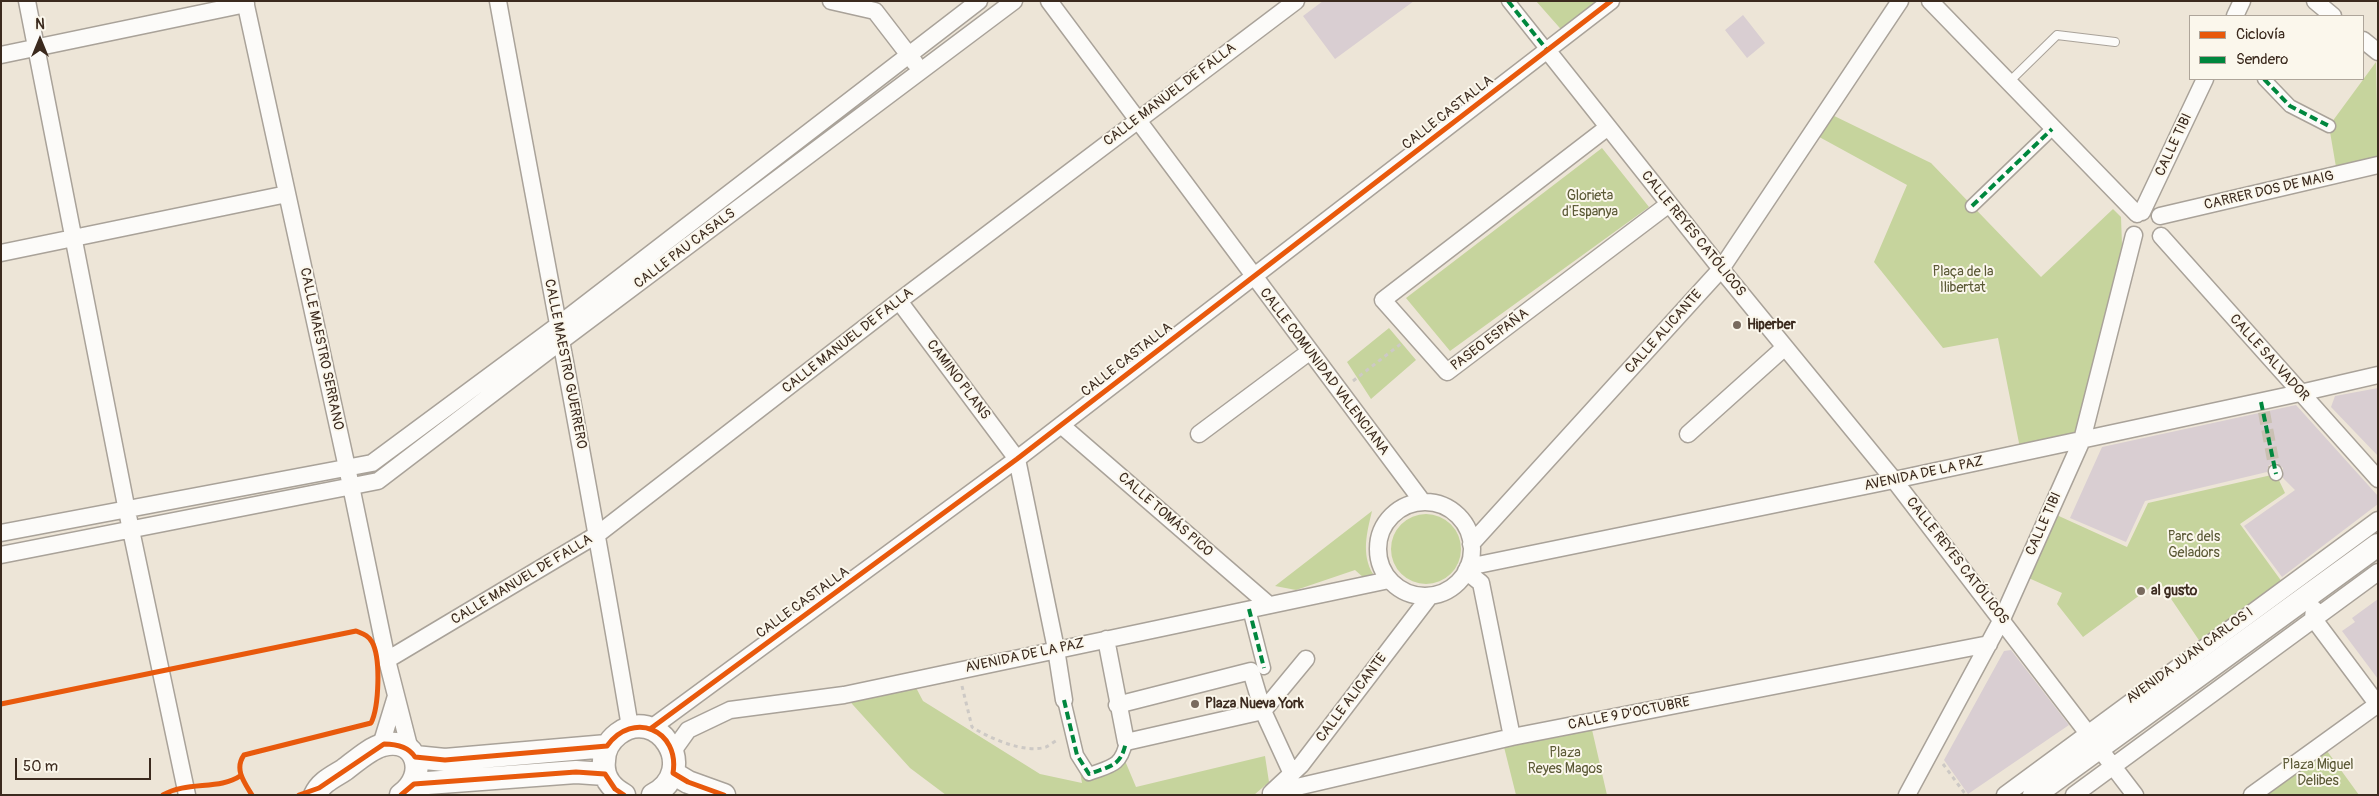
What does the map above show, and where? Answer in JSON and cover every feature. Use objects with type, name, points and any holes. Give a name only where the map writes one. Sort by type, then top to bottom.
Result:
[{"type":"main road","name":"AVENIDA JUAN CARLOS I","points":[[2034,795],[2094,739],[2317,590],[2378,546]]},
{"type":"main road","points":[[624,795],[615,789],[605,774],[604,755],[607,746],[613,738],[640,728],[664,738],[673,762],[688,782],[724,795]]},
{"type":"main road","points":[[311,792],[380,745],[397,745],[412,753],[446,760],[607,746]]},
{"type":"main road","points":[[407,789],[416,770],[412,753]]},
{"type":"main road","points":[[653,795],[668,783],[673,762]]},
{"type":"main road","points":[[407,789],[576,772],[605,774]]},
{"type":"street","points":[[27,1],[75,238],[127,511],[186,795]]},
{"type":"street","name":"CALLE MAESTRO GUERRERO","points":[[498,1],[598,534],[640,728]]},
{"type":"street","points":[[832,1],[875,11],[922,72]]},
{"type":"street","name":"CALLE PAU CASALS","points":[[1,555],[131,528],[378,482],[909,53],[979,1]]},
{"type":"street","name":"CALLE PAU CASALS","points":[[1,533],[127,511],[372,463],[559,334],[922,72],[1014,1]]},
{"type":"street","name":"CALLE COMUNIDAD VALENCIANA","points":[[1049,1],[1136,121],[1422,501]]},
{"type":"street","name":"CALLE MANUEL DE FALLA","points":[[387,660],[598,534],[899,301],[1296,1]]},
{"type":"street","points":[[1508,1],[1547,50]]},
{"type":"street","name":"CALLE CASTALLA","points":[[640,728],[1017,459],[1611,1]]},
{"type":"street","name":"CALLE ALICANTE","points":[[1471,544],[1721,269],[1900,1]]},
{"type":"street","points":[[1930,1],[2052,129],[2140,213],[2154,212],[2160,216],[2164,229],[2161,236],[2150,243],[2138,240],[2134,235],[2132,224],[2140,213]]},
{"type":"street","points":[[2235,15],[2242,1]]},
{"type":"street","points":[[2315,1],[2332,15]]},
{"type":"street","points":[[1,55],[246,3]]},
{"type":"street","name":"CALLE MAESTRO SERRANO","points":[[246,3],[352,486],[387,660],[412,753]]},
{"type":"street","points":[[2364,41],[2378,52]]},
{"type":"street","name":"CALLE REYES CATÓLICOS","points":[[1547,50],[1721,269],[1894,480],[2115,766],[2135,795]]},
{"type":"street","name":"CALLE TIBI","points":[[2140,213],[2205,80]]},
{"type":"street","points":[[2265,80],[2290,106],[2329,126]]},
{"type":"street","name":"PASEO ESPAÑA","points":[[1608,127],[1382,300],[1446,372],[1669,204]]},
{"type":"street","points":[[1972,206],[2052,129]]},
{"type":"street","name":"CARRER DOS DE MAIG","points":[[2160,216],[2378,165]]},
{"type":"street","points":[[1,253],[288,194]]},
{"type":"street","name":"CALLE TIBI","points":[[1906,795],[2002,619],[2082,440],[2134,235]]},
{"type":"street","name":"CALLE SALVADOR","points":[[2161,236],[2378,479]]},
{"type":"street","name":"CAMINO PLANS","points":[[899,301],[1017,459]]},
{"type":"street","points":[[1688,434],[1786,347]]},
{"type":"street","points":[[1199,434],[1310,352]]},
{"type":"street","name":"AVENIDA DE LA PAZ","points":[[1467,569],[2082,440],[2263,407],[2300,393],[2378,374]]},
{"type":"street","name":"CALLE TOMÁS PICO","points":[[1061,425],[1269,605]]},
{"type":"street","points":[[1017,459],[1056,649],[1064,700],[1077,755],[1089,774],[1116,764],[1123,756],[1126,742],[1117,705],[1106,639]]},
{"type":"street","points":[[1422,501],[1438,503],[1453,511],[1464,522],[1471,538],[1471,544],[1472,556],[1467,569],[1459,581],[1446,591],[1430,596],[1417,595],[1402,590],[1389,580],[1380,566],[1377,547],[1380,531],[1388,518],[1400,508],[1422,501]]},
{"type":"street","name":"AVENIDA JUAN CARLOS I","points":[[2005,795],[2094,739],[2378,520]]},
{"type":"street","points":[[1467,569],[1481,583],[1512,737]]},
{"type":"street","points":[[2074,795],[2378,572]]},
{"type":"street","name":"AVENIDA DE LA PAZ","points":[[673,762],[688,730],[730,710],[844,695],[1389,580]]},
{"type":"street","points":[[2252,795],[2378,705],[2313,618],[2317,590]]},
{"type":"street","name":"CALLE ALICANTE","points":[[1270,794],[1301,766],[1430,596]]},
{"type":"street","points":[[1249,609],[1264,668]]},
{"type":"street","name":"CALLE 9 D'OCTUBRE","points":[[1270,794],[1512,737],[1989,644]]},
{"type":"street","points":[[1126,742],[1263,712],[1306,659]]},
{"type":"street","points":[[1117,705],[1251,671],[1263,712],[1292,774]]},
{"type":"street","points":[[380,745],[396,696]]},
{"type":"lane","points":[[2008,83],[2057,35],[2115,42]]},
{"type":"path","points":[[1339,391],[1412,335]]},
{"type":"path","points":[[962,684],[972,727],[990,739],[1025,748],[1045,747],[1062,737]]},
{"type":"path","points":[[1932,750],[1966,795]]},
{"type":"green space","points":[[1536,1],[1602,1],[1566,35]]},
{"type":"green space","points":[[2376,62],[2378,157],[2336,167],[2329,126]]},
{"type":"green space","name":"Plaça de la llibertat","points":[[1826,112],[1931,163],[2041,277],[2113,209],[2121,217],[2122,245],[2082,440],[2021,453],[1998,338],[1943,348],[1874,262],[1907,185],[1812,133]]},
{"type":"green space","name":"Glorieta d'Espanya","points":[[1602,148],[1649,207],[1450,351],[1406,298]]},
{"type":"green space","points":[[1389,328],[1416,360],[1371,399],[1347,362]]},
{"type":"green space","name":"Parc dels Geladors","points":[[2276,474],[2285,493],[2240,524],[2298,604],[2215,664],[2159,581],[2083,637],[2057,604],[2062,593],[2022,575],[2050,512],[2127,547],[2148,503]]},
{"type":"green space","points":[[1372,511],[1366,551],[1373,574],[1364,578],[1355,570],[1296,590],[1275,586]]},
{"type":"green space","points":[[1426,514],[1439,517],[1451,524],[1458,536],[1461,549],[1458,562],[1451,574],[1439,581],[1426,584],[1413,581],[1401,574],[1394,562],[1391,549],[1394,536],[1401,524],[1413,517]]},
{"type":"green space","points":[[912,680],[923,701],[1040,774],[1082,783],[1077,755],[1089,774],[1123,756],[1136,787],[1265,756],[1269,782],[1254,795],[946,795],[910,768],[844,695]]},
{"type":"green space","name":"Plaza Reyes Magos","points":[[1590,721],[1607,795],[1516,795],[1502,739]]},
{"type":"green space","name":"Plaza Miguel Delibes","points":[[2322,744],[2359,795],[2258,795]]},
{"type":"building","points":[[1323,1],[1414,1],[1335,59],[1303,16]]},
{"type":"building","points":[[1743,15],[1765,43],[1747,58],[1725,30]]},
{"type":"building","points":[[2378,388],[2378,456],[2331,407],[2335,396]]},
{"type":"building","points":[[2296,405],[2378,496],[2378,504],[2282,577],[2244,526],[2295,490],[2283,478],[2283,468],[2277,463],[2269,465],[2267,472],[2145,501],[2126,542],[2070,518],[2102,447]]},
{"type":"building","points":[[2378,599],[2378,679],[2342,631],[2355,622],[2352,618]]},
{"type":"building","points":[[2011,650],[2069,725],[1968,794],[1944,760],[2004,651]]},
{"type":"tunnel","points":[[2264,412],[2275,471]]},
{"type":"marked path","points":[[1508,1],[1547,50]]},
{"type":"marked path","points":[[2265,80],[2290,106],[2329,126]]},
{"type":"marked path","points":[[1972,206],[2052,129]]},
{"type":"marked path","points":[[2261,402],[2276,474]]},
{"type":"marked path","points":[[1249,609],[1264,668]]},
{"type":"marked path","points":[[1064,700],[1077,755],[1089,774],[1109,767],[1118,761],[1126,742]]},
{"type":"cycle path","points":[[650,729],[1017,459],[1611,1]]},
{"type":"cycle path","points":[[1,704],[356,631],[367,636],[375,649],[378,670],[376,706],[371,723],[244,755],[241,760],[240,770],[243,780],[252,795]]},
{"type":"cycle path","points":[[299,795],[319,788],[384,744],[401,746],[409,750],[415,757],[445,760],[607,746],[618,735],[629,729],[641,727],[652,730],[662,736],[669,746],[673,758],[673,773],[688,782],[724,795]]},
{"type":"cycle path","points":[[401,795],[414,784],[576,772],[605,774],[615,789],[624,795]]},
{"type":"cycle path","points":[[163,795],[182,788],[223,783],[240,776]]},
{"type":"place","name":"Hiperber","points":[[1737,325]]},
{"type":"place","name":"al gusto","points":[[2141,591]]},
{"type":"place","name":"Plaza Nueva York","points":[[1195,704]]}]
